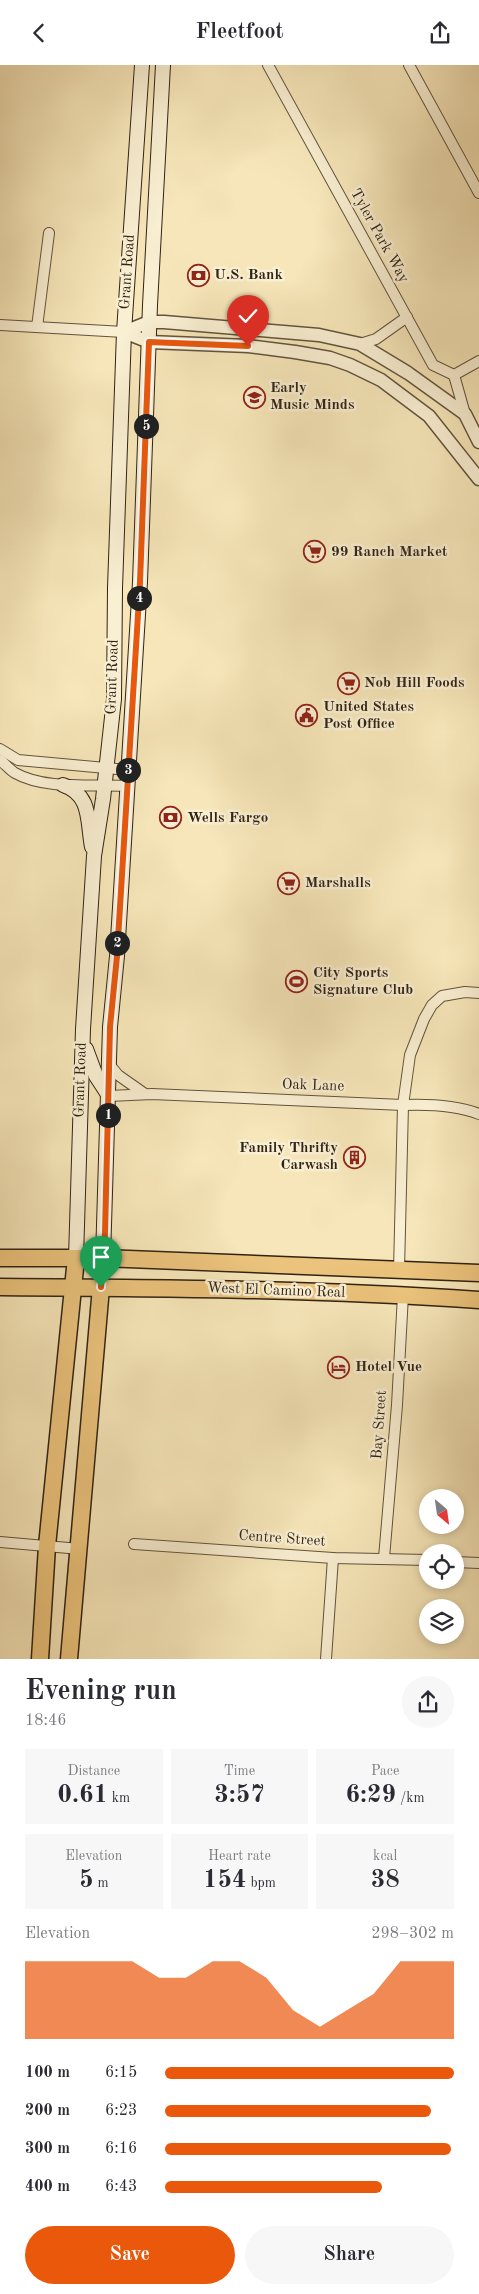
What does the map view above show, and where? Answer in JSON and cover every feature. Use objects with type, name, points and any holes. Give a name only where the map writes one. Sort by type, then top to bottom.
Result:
[{"type":"main road","name":"Grant Road","points":[[40,1659],[48,1546],[76,1258],[83,1041],[94,856],[105,785],[114,699],[114,588],[124,332],[142,65]]},
{"type":"main road","name":"Grant Road","points":[[69,1659],[80,1549],[103,1258],[110,1065],[140,582],[149,323],[163,65]]},
{"type":"main road","points":[[63,785],[74,789],[85,800],[94,856]]},
{"type":"main road","points":[[83,1041],[96,1076],[109,1097]]},
{"type":"main road","points":[[82,1087],[110,1065]]},
{"type":"main road","name":"West El Camino Real","points":[[0,1258],[103,1258],[479,1273]]},
{"type":"main road","name":"West El Camino Real","points":[[0,1287],[101,1287],[403,1295],[479,1300]]},
{"type":"street","name":"Tyler Park Way","points":[[268,65],[433,365],[454,375]]},
{"type":"street","points":[[409,65],[479,193]]},
{"type":"street","points":[[36,327],[49,233]]},
{"type":"street","points":[[360,344],[376,339],[407,317]]},
{"type":"street","points":[[124,332],[149,323],[291,332],[319,335],[360,344],[408,373],[465,414]]},
{"type":"street","points":[[0,325],[124,332],[149,342],[248,346],[330,358],[381,380],[429,416],[479,479]]},
{"type":"street","points":[[479,361],[454,375],[465,414],[479,442]]},
{"type":"street","points":[[0,749],[18,760],[128,770]]},
{"type":"street","points":[[0,760],[15,773],[37,781],[63,785],[127,786]]},
{"type":"street","points":[[399,1271],[403,1105],[410,1055],[424,1019],[432,1005],[442,996],[465,992],[479,993]]},
{"type":"street","points":[[110,1065],[118,1075],[145,1094]]},
{"type":"street","name":"Oak Lane","points":[[109,1097],[145,1094],[403,1105],[420,1104],[466,1109],[479,1115]]},
{"type":"street","name":"Bay Street","points":[[384,1558],[397,1405],[403,1295]]},
{"type":"street","points":[[0,1542],[80,1549]]},
{"type":"street","name":"Centre Street","points":[[134,1544],[332,1558],[419,1560]]},
{"type":"street","points":[[326,1659],[332,1558]]},
{"type":"street","points":[[464,1562],[479,1563]]},
{"type":"place","name":"U.S. Bank","points":[[198,275]]},
{"type":"place","name":"Early Music Minds","points":[[254,397]]},
{"type":"place","name":"99 Ranch Market","points":[[315,552]]},
{"type":"place","name":"Nob Hill Foods","points":[[348,683]]},
{"type":"place","name":"United States Post Office","points":[[307,716]]},
{"type":"place","name":"Wells Fargo","points":[[171,818]]},
{"type":"place","name":"Marshalls","points":[[289,883]]},
{"type":"place","name":"City Sports Signature Club","points":[[297,982]]},
{"type":"place","name":"Family Thrifty Carwash","points":[[354,1157]]},
{"type":"place","name":"Hotel Vue","points":[[339,1367]]},
{"type":"route","points":[[101,1287],[105,1233],[110,1027],[123,869],[140,582],[149,342],[248,346]]}]
